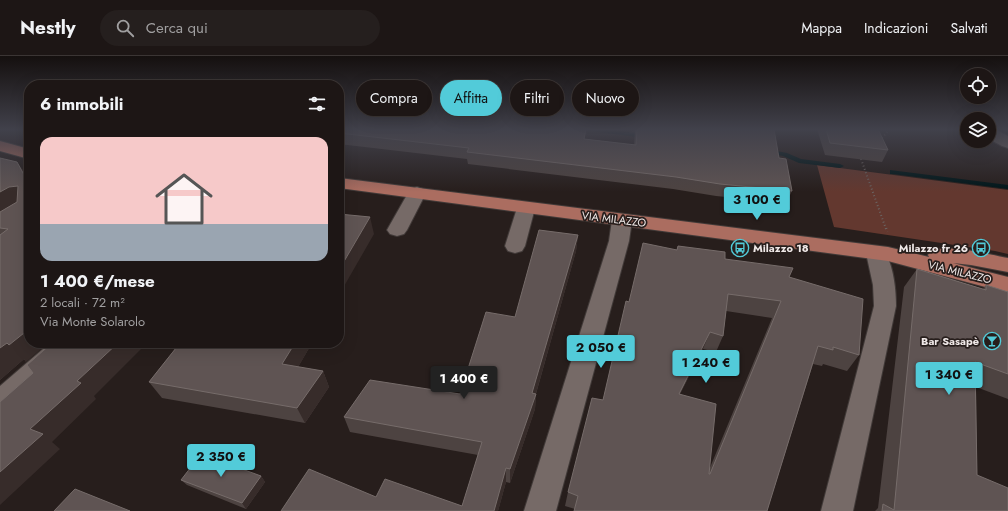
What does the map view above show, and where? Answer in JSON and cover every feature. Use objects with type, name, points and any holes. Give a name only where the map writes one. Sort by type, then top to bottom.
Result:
[{"type":"main road","name":"VIA MILAZZO","points":[[344,185],[882,254],[1008,285]]},
{"type":"main road","name":"VIA MILAZZO","points":[[882,254],[940,255],[970,258],[1008,265]]},
{"type":"street","points":[[397,230],[417,193]]},
{"type":"street","points":[[515,246],[526,208]]},
{"type":"street","points":[[540,511],[619,241],[622,220]]},
{"type":"street","points":[[837,511],[885,306],[882,254]]},
{"type":"street","points":[[0,402],[10,381],[60,348]]},
{"type":"path","points":[[861,159],[885,226]]},
{"type":"shaded area","points":[[817,165],[1008,190],[1008,254],[834,227]]},
{"type":"building","points":[[468,150],[778,150],[779,158],[786,159],[792,191],[720,184],[676,177],[467,152]]},
{"type":"building","points":[[0,158],[17,162],[24,175],[24,333],[9,345],[7,343],[0,348],[0,235],[8,229],[0,228],[0,212],[17,202],[18,186],[9,187],[0,192]]},
{"type":"building","points":[[344,214],[370,217],[344,261]]},
{"type":"building","points":[[539,230],[578,235],[532,393],[536,394],[510,469],[506,468],[494,511],[281,511],[309,469],[376,497],[385,479],[462,506],[482,442],[344,417],[370,380],[460,394],[486,312],[515,317]]},
{"type":"building","points":[[643,243],[677,250],[678,246],[725,252],[725,259],[793,268],[789,277],[863,299],[859,355],[833,347],[833,350],[818,346],[767,511],[574,511],[578,496],[568,492],[592,398],[603,400],[626,301],[629,302]],"holes":[[[728,294],[781,301],[710,474],[709,474],[716,404],[679,394],[710,332],[723,336]]]},
{"type":"building","points":[[917,269],[986,290],[986,285],[1008,292],[1008,374],[975,362],[977,475],[1008,488],[1008,511],[882,511],[883,504],[894,510]]},
{"type":"building","points":[[46,348],[113,348],[77,381],[81,383],[30,429],[43,434],[0,472],[0,402],[33,373],[27,365]]},
{"type":"building","points":[[176,348],[292,348],[282,364],[323,371],[297,408],[149,382]]},
{"type":"building","points":[[201,454],[261,476],[242,503],[181,480]]},
{"type":"building","points":[[75,489],[130,511],[54,511]]},
{"type":"waterway","points":[[766,151],[785,154],[799,161],[840,166]]},
{"type":"waterway","points":[[893,172],[1008,187]]},
{"type":"place","name":"Milazzo 18","points":[[740,248]]},
{"type":"place","name":"Milazzo fr 26","points":[[981,248]]},
{"type":"place","name":"Bar Sasapè","points":[[992,341]]}]
